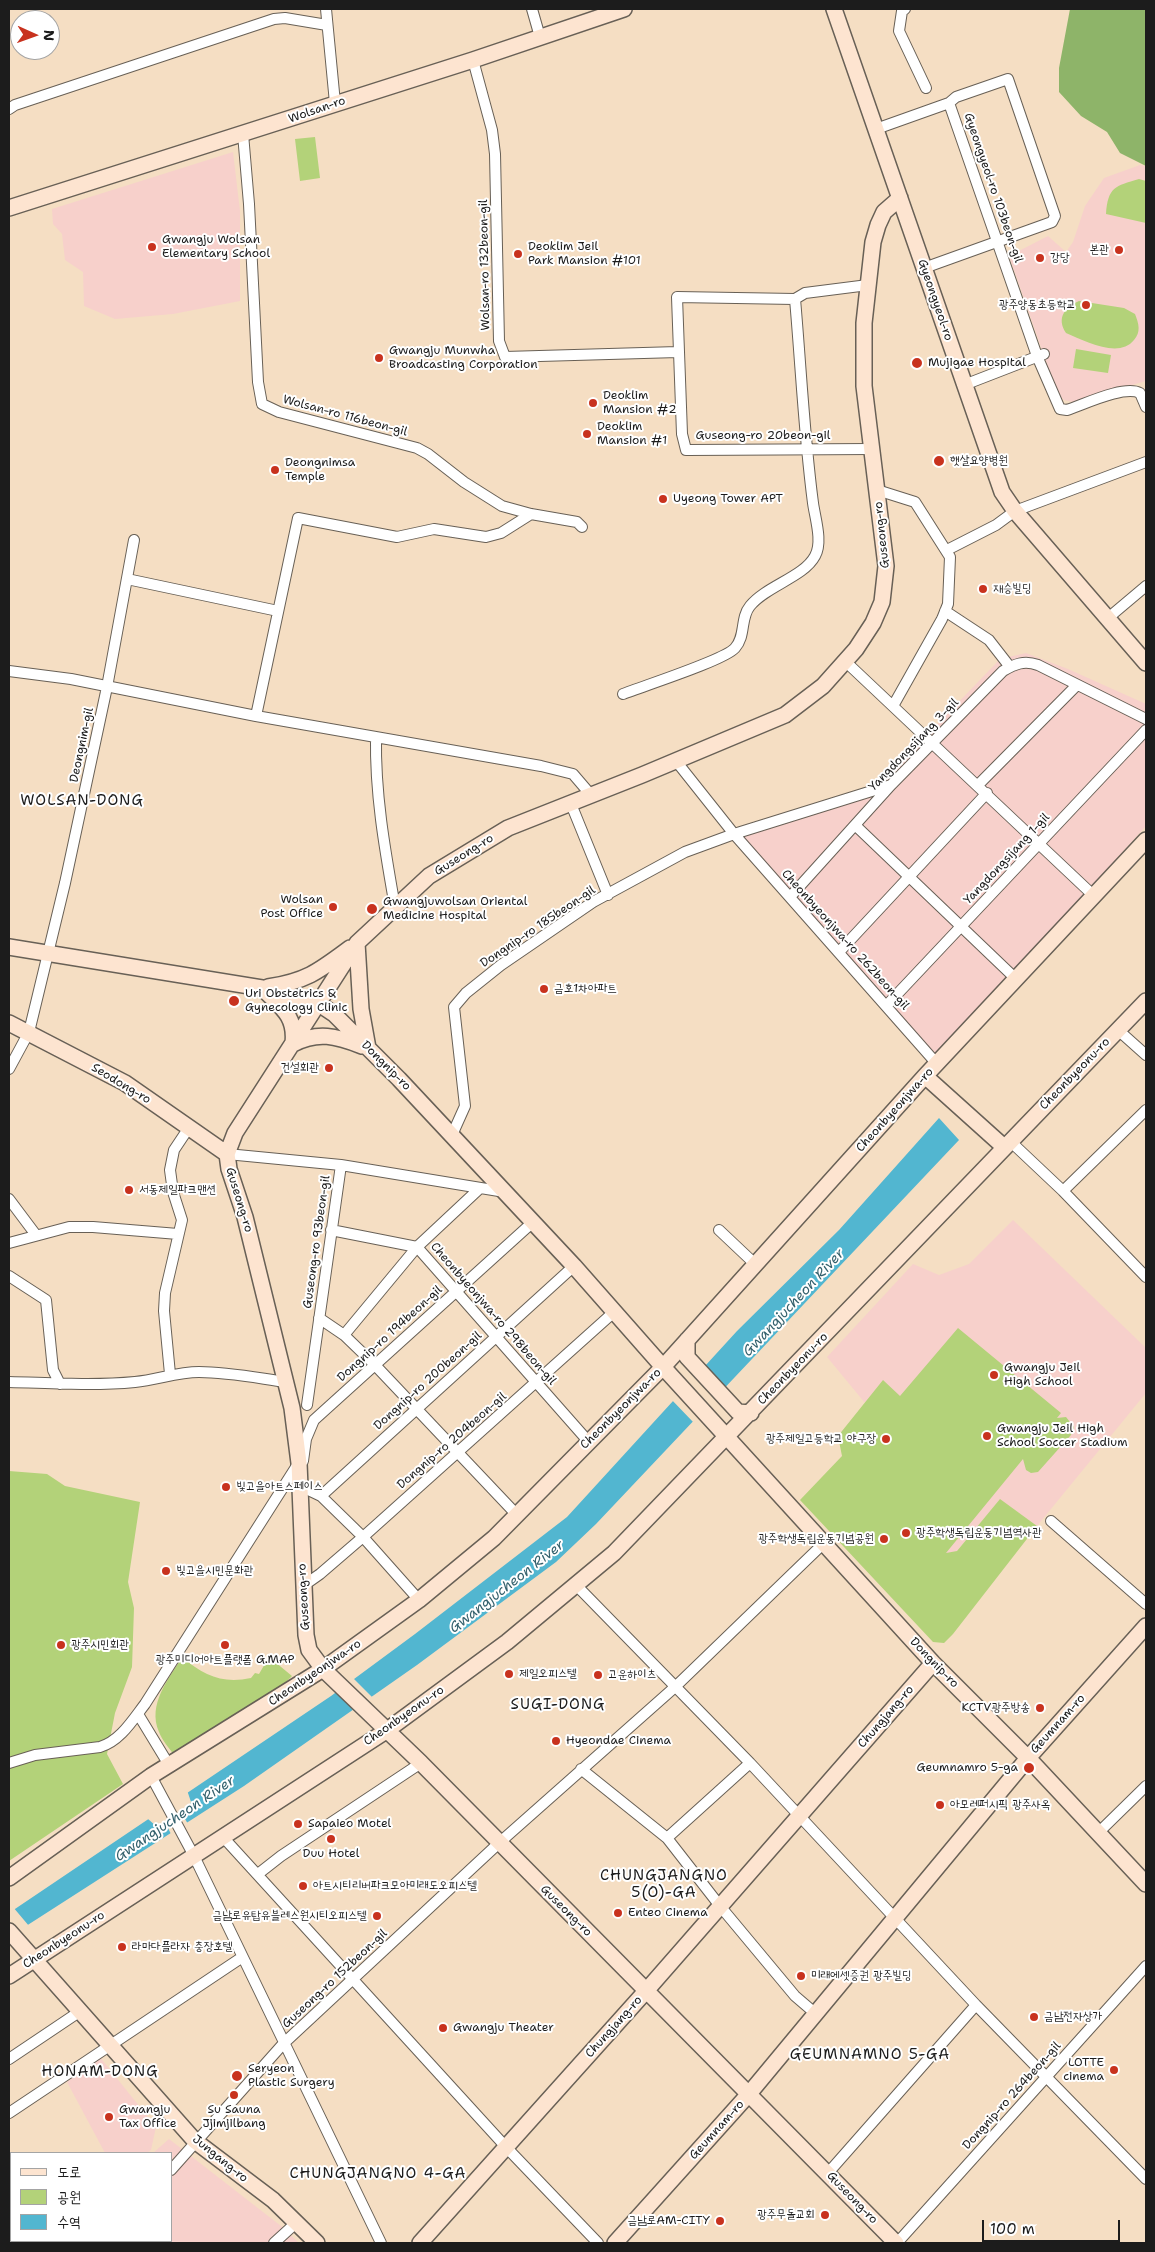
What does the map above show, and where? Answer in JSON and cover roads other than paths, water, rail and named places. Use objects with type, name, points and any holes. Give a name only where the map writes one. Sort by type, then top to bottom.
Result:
[{"type":"street","points":[[326,9],[335,103]]},
{"type":"street","points":[[532,9],[540,37]]},
{"type":"street","name":"Wolsan-ro","points":[[9,208],[473,60],[624,9]]},
{"type":"street","name":"Gyeongyeol-ro","points":[[834,9],[998,482],[1015,511],[1146,663]]},
{"type":"street","points":[[905,9],[902,11],[899,31],[926,88]]},
{"type":"street","points":[[9,109],[15,105],[274,19],[285,18],[327,25]]},
{"type":"street","name":"Wolsan-ro 132beon-gil","points":[[473,60],[492,130],[495,154],[499,341],[505,357],[678,352]]},
{"type":"street","points":[[924,268],[1052,222],[1055,216],[1008,79],[956,97],[949,103]]},
{"type":"street","name":"Gyeongyeol-ro 103beon-gil","points":[[876,130],[949,103],[1060,409],[1067,410],[1123,391],[1134,390],[1140,393],[1146,407]]},
{"type":"street","name":"Wolsan-ro 116beon-gil","points":[[243,134],[249,204],[258,382],[262,404],[279,412],[424,451],[491,500],[508,508],[531,514],[577,522],[582,527]]},
{"type":"street","name":"Guseong-ro","points":[[897,2243],[421,1764],[323,1669],[311,1654],[307,1642],[299,1463],[292,1408],[246,1217],[229,1169],[227,1154],[235,1133],[357,943],[429,876],[472,848],[508,828],[676,762],[786,715],[822,686],[846,662],[873,623],[882,602],[885,585],[886,566],[864,386],[864,323],[878,225],[884,212],[900,198]]},
{"type":"street","points":[[240,211],[249,204]]},
{"type":"street","points":[[623,694],[730,653],[742,638],[750,606],[766,590],[808,565],[815,557],[818,547],[817,531],[806,448],[795,299],[805,293],[868,286]]},
{"type":"street","name":"Guseong-ro 20beon-gil","points":[[795,299],[677,297],[682,434],[686,450],[873,448]]},
{"type":"street","points":[[964,385],[1040,355]]},
{"type":"street","points":[[947,550],[996,525],[1015,511],[1146,462]]},
{"type":"street","points":[[877,490],[915,502],[947,550],[952,563],[948,604],[894,706]]},
{"type":"street","points":[[256,716],[298,518],[397,537],[434,529],[486,537],[501,533],[531,514]]},
{"type":"street","name":"Deongnim-gil","points":[[9,1069],[29,1032],[48,953],[107,687],[134,540]]},
{"type":"street","points":[[127,579],[278,611]]},
{"type":"street","points":[[1108,618],[1146,586]]},
{"type":"street","points":[[945,611],[989,640],[1010,667],[1029,662],[1146,719]]},
{"type":"street","points":[[846,662],[933,742],[1094,896]]},
{"type":"street","name":"Yangdongsijang 3-gil","points":[[790,897],[933,742],[1003,671],[1010,667]]},
{"type":"street","points":[[9,671],[71,679],[256,716],[541,766],[573,774],[592,796]]},
{"type":"street","points":[[978,785],[1077,685]]},
{"type":"street","name":"Yangdongsijang 1-gil","points":[[886,1006],[1146,730]]},
{"type":"street","points":[[376,737],[378,806],[396,907]]},
{"type":"street","name":"Cheonbyeonjwa-ro 262beon-gil","points":[[676,762],[734,834],[937,1064]]},
{"type":"street","name":"Dongnip-ro 185beon-gil","points":[[452,1135],[465,1106],[456,1004],[501,965],[593,902],[685,852],[734,834],[892,785]]},
{"type":"street","points":[[839,952],[986,793]]},
{"type":"street","points":[[571,804],[608,895]]},
{"type":"street","points":[[856,826],[1016,979]]},
{"type":"street","name":"Cheonbyeonjwa-ro","points":[[9,1878],[155,1783],[169,1765],[323,1669],[456,1571],[517,1515],[588,1441],[666,1370],[687,1340],[925,1076],[1146,840]]},
{"type":"street","points":[[262,988],[290,984],[308,978],[357,943]]},
{"type":"street","points":[[357,943],[361,1009],[368,1048]]},
{"type":"street","name":"Dongnip-ro","points":[[9,947],[262,988],[319,1004],[334,1014],[452,1135],[574,1266],[666,1370],[933,1663],[1028,1758],[1146,1884]]},
{"type":"street","points":[[262,988],[288,1015],[295,1028],[292,1044]]},
{"type":"street","name":"Cheonbyeonu-ro","points":[[9,1976],[192,1852],[224,1837],[386,1731],[507,1642],[614,1553],[745,1412],[1146,1001]]},
{"type":"street","name":"Seodong-ro","points":[[9,1022],[125,1083],[188,1130],[227,1154]]},
{"type":"street","points":[[1118,1030],[1146,1055]]},
{"type":"street","points":[[292,1044],[307,1036],[336,1036],[368,1048]]},
{"type":"street","points":[[925,1076],[1063,1191],[1146,1277]]},
{"type":"street","points":[[1063,1191],[1146,1110]]},
{"type":"street","points":[[170,1374],[164,1311],[165,1293],[181,1218],[173,1192],[170,1170],[174,1150],[188,1130]]},
{"type":"street","name":"Guseong-ro 93beon-gil","points":[[227,1154],[341,1165],[308,1405]]},
{"type":"street","points":[[341,1165],[505,1192]]},
{"type":"street","points":[[344,1334],[417,1247],[479,1189]]},
{"type":"street","points":[[9,1199],[36,1235]]},
{"type":"street","name":"Dongnip-ro 194beon-gil","points":[[300,1486],[306,1439],[314,1420],[533,1222]]},
{"type":"street","points":[[9,1244],[69,1227],[178,1234]]},
{"type":"street","name":"Cheonbyeonjwa-ro 298beon-gil","points":[[331,1230],[417,1247],[588,1441]]},
{"type":"street","points":[[719,1230],[755,1264]]},
{"type":"street","name":"Dongnip-ro 200beon-gil","points":[[321,1496],[574,1266]]},
{"type":"street","points":[[9,1276],[46,1300],[53,1370],[60,1384]]},
{"type":"street","name":"Dongnip-ro 204beon-gil","points":[[303,1586],[320,1574],[537,1383],[614,1312]]},
{"type":"street","points":[[319,1318],[344,1334],[517,1515]]},
{"type":"street","points":[[687,1340],[686,1357],[745,1412]]},
{"type":"street","points":[[9,1382],[60,1384],[136,1382],[170,1374],[219,1372],[286,1382]]},
{"type":"street","points":[[292,1408],[299,1404],[308,1405],[322,1413]]},
{"type":"street","points":[[9,1763],[35,1755],[109,1744],[125,1730],[138,1714],[299,1463]]},
{"type":"street","points":[[300,1486],[321,1496],[362,1537],[419,1600]]},
{"type":"street","points":[[1051,1521],[1146,1604]]},
{"type":"street","name":"Guseong-ro 152beon-gil","points":[[172,2169],[283,2044],[353,1981],[499,1843],[675,1687],[824,1543]]},
{"type":"street","points":[[576,1585],[750,1763],[895,1916],[976,2005],[1048,2076],[1146,2179]]},
{"type":"street","name":"Geumnam-ro","points":[[615,2243],[748,2095],[1028,1758],[1146,1626]]},
{"type":"street","name":"Chungjang-ro","points":[[420,2243],[505,2146],[646,1992],[933,1663]]},
{"type":"street","points":[[138,1714],[169,1765]]},
{"type":"street","points":[[667,1838],[750,1763]]},
{"type":"street","points":[[258,1874],[281,1856],[421,1764]]},
{"type":"street","points":[[581,1769],[667,1838],[738,1929],[795,1996],[816,2014]]},
{"type":"street","points":[[155,1783],[192,1852],[283,2044],[321,2117],[381,2243]]},
{"type":"street","points":[[1098,1834],[1146,1786]]},
{"type":"street","points":[[224,1837],[353,1981],[505,2146],[598,2243]]},
{"type":"street","name":"Jungang-ro","points":[[9,1930],[79,2012],[196,2142],[273,2200],[317,2243]]},
{"type":"street","points":[[9,2113],[242,1958]]},
{"type":"street","name":"Dongnip-ro 264beon-gil","points":[[897,2243],[1146,1966]]},
{"type":"street","points":[[828,2173],[976,2005]]},
{"type":"street","points":[[9,2059],[79,2012]]},
{"type":"street","points":[[274,2243],[297,2222]]},
{"type":"water","name":"Gwangjucheon River","points":[[939,1118],[959,1140],[596,1524],[556,1562],[417,1665],[244,1786],[9,1937],[9,1913],[331,1696],[567,1517],[737,1331],[839,1230]]},
{"type":"place","name":"Gwangju Wolsan Elementary School","points":[[152,247]]},
{"type":"place","name":"본관","points":[[1119,250]]},
{"type":"place","name":"Deoklim Jeil Park Mansion #101","points":[[518,254]]},
{"type":"place","name":"강당","points":[[1040,258]]},
{"type":"place","name":"광주양동초등학교","points":[[1086,305]]},
{"type":"place","name":"Gwangju Munwha Broadcasting Corporation","points":[[379,358]]},
{"type":"place","name":"Mujigae Hospital","points":[[917,363]]},
{"type":"place","name":"Deoklim Mansion #2","points":[[593,403]]},
{"type":"place","name":"Deoklim Mansion #1","points":[[587,434]]},
{"type":"place","name":"햇살요양병원","points":[[939,461]]},
{"type":"place","name":"Deongnimsa Temple","points":[[275,470]]},
{"type":"place","name":"Uyeong Tower APT","points":[[663,499]]},
{"type":"place","name":"재승빌딩","points":[[983,589]]},
{"type":"place","name":"Wolsan Post Office","points":[[333,907]]},
{"type":"place","name":"Gwangjuwolsan Oriental Medicine Hospital","points":[[372,909]]},
{"type":"place","name":"금호1차아파트","points":[[544,989]]},
{"type":"place","name":"Uri Obstetrics & Gynecology Clinic","points":[[234,1001]]},
{"type":"place","name":"건설회관","points":[[329,1068]]},
{"type":"place","name":"서동제일파크맨션","points":[[129,1190]]},
{"type":"place","name":"Gwangju Jeil High School","points":[[994,1375]]},
{"type":"place","name":"Gwangju Jeil High School Soccer Stadium","points":[[987,1436]]},
{"type":"place","name":"광주제일고등학교 야구장","points":[[886,1439]]},
{"type":"place","name":"빛고을아트스페이스","points":[[226,1487]]},
{"type":"place","name":"광주학생독립운동기념역사관","points":[[906,1533]]},
{"type":"place","name":"광주학생독립운동기념공원","points":[[884,1539]]},
{"type":"place","name":"빛고을시민문화관","points":[[166,1571]]},
{"type":"place","name":"광주시민회관","points":[[61,1645]]},
{"type":"place","name":"광주미디어아트플랫폼 G.MAP","points":[[225,1645]]},
{"type":"place","name":"제일오피스텔","points":[[509,1674]]},
{"type":"place","name":"고운하이츠","points":[[598,1675]]},
{"type":"place","name":"KCTV광주방송","points":[[1040,1708]]},
{"type":"place","name":"Hyeondae Cinema","points":[[556,1741]]},
{"type":"place","name":"Geumnamro 5-ga","points":[[1029,1768]]},
{"type":"place","name":"아모레퍼시픽 광주사옥","points":[[940,1805]]},
{"type":"place","name":"Sapaieo Motel","points":[[298,1824]]},
{"type":"place","name":"Duu Hotel","points":[[331,1839]]},
{"type":"place","name":"아트시티리버파크모아미래도오피스텔","points":[[303,1886]]},
{"type":"place","name":"Enteo Cinema","points":[[618,1913]]},
{"type":"place","name":"금남로유탑유블레스원시티오피스텔","points":[[377,1916]]},
{"type":"place","name":"라마다플라자 충장호텔","points":[[122,1947]]},
{"type":"place","name":"미래에셋증권 광주빌딩","points":[[801,1976]]},
{"type":"place","name":"금남전자상가","points":[[1034,2017]]},
{"type":"place","name":"Gwangju Theater","points":[[443,2028]]},
{"type":"place","name":"LOTTE cinema","points":[[1114,2070]]},
{"type":"place","name":"Seryeon Plastic Surgery","points":[[237,2076]]},
{"type":"place","name":"Su Sauna Jjimjilbang","points":[[234,2095]]},
{"type":"place","name":"Gwangju Tax Office","points":[[109,2117]]},
{"type":"place","name":"광주무돌교회","points":[[825,2215]]},
{"type":"place","name":"금남로AM-CITY","points":[[720,2221]]},
{"type":"district","name":"WOLSAN-DONG","points":[[82,801]]},
{"type":"district","name":"SUGI-DONG","points":[[558,1705]]},
{"type":"district","name":"CHUNGJANGNO 5(O)-GA","points":[[664,1884]]},
{"type":"district","name":"GEUMNAMNO 5-GA","points":[[870,2055]]},
{"type":"district","name":"HONAM-DONG","points":[[100,2072]]},
{"type":"district","name":"CHUNGJANGNO 4-GA","points":[[378,2174]]}]
